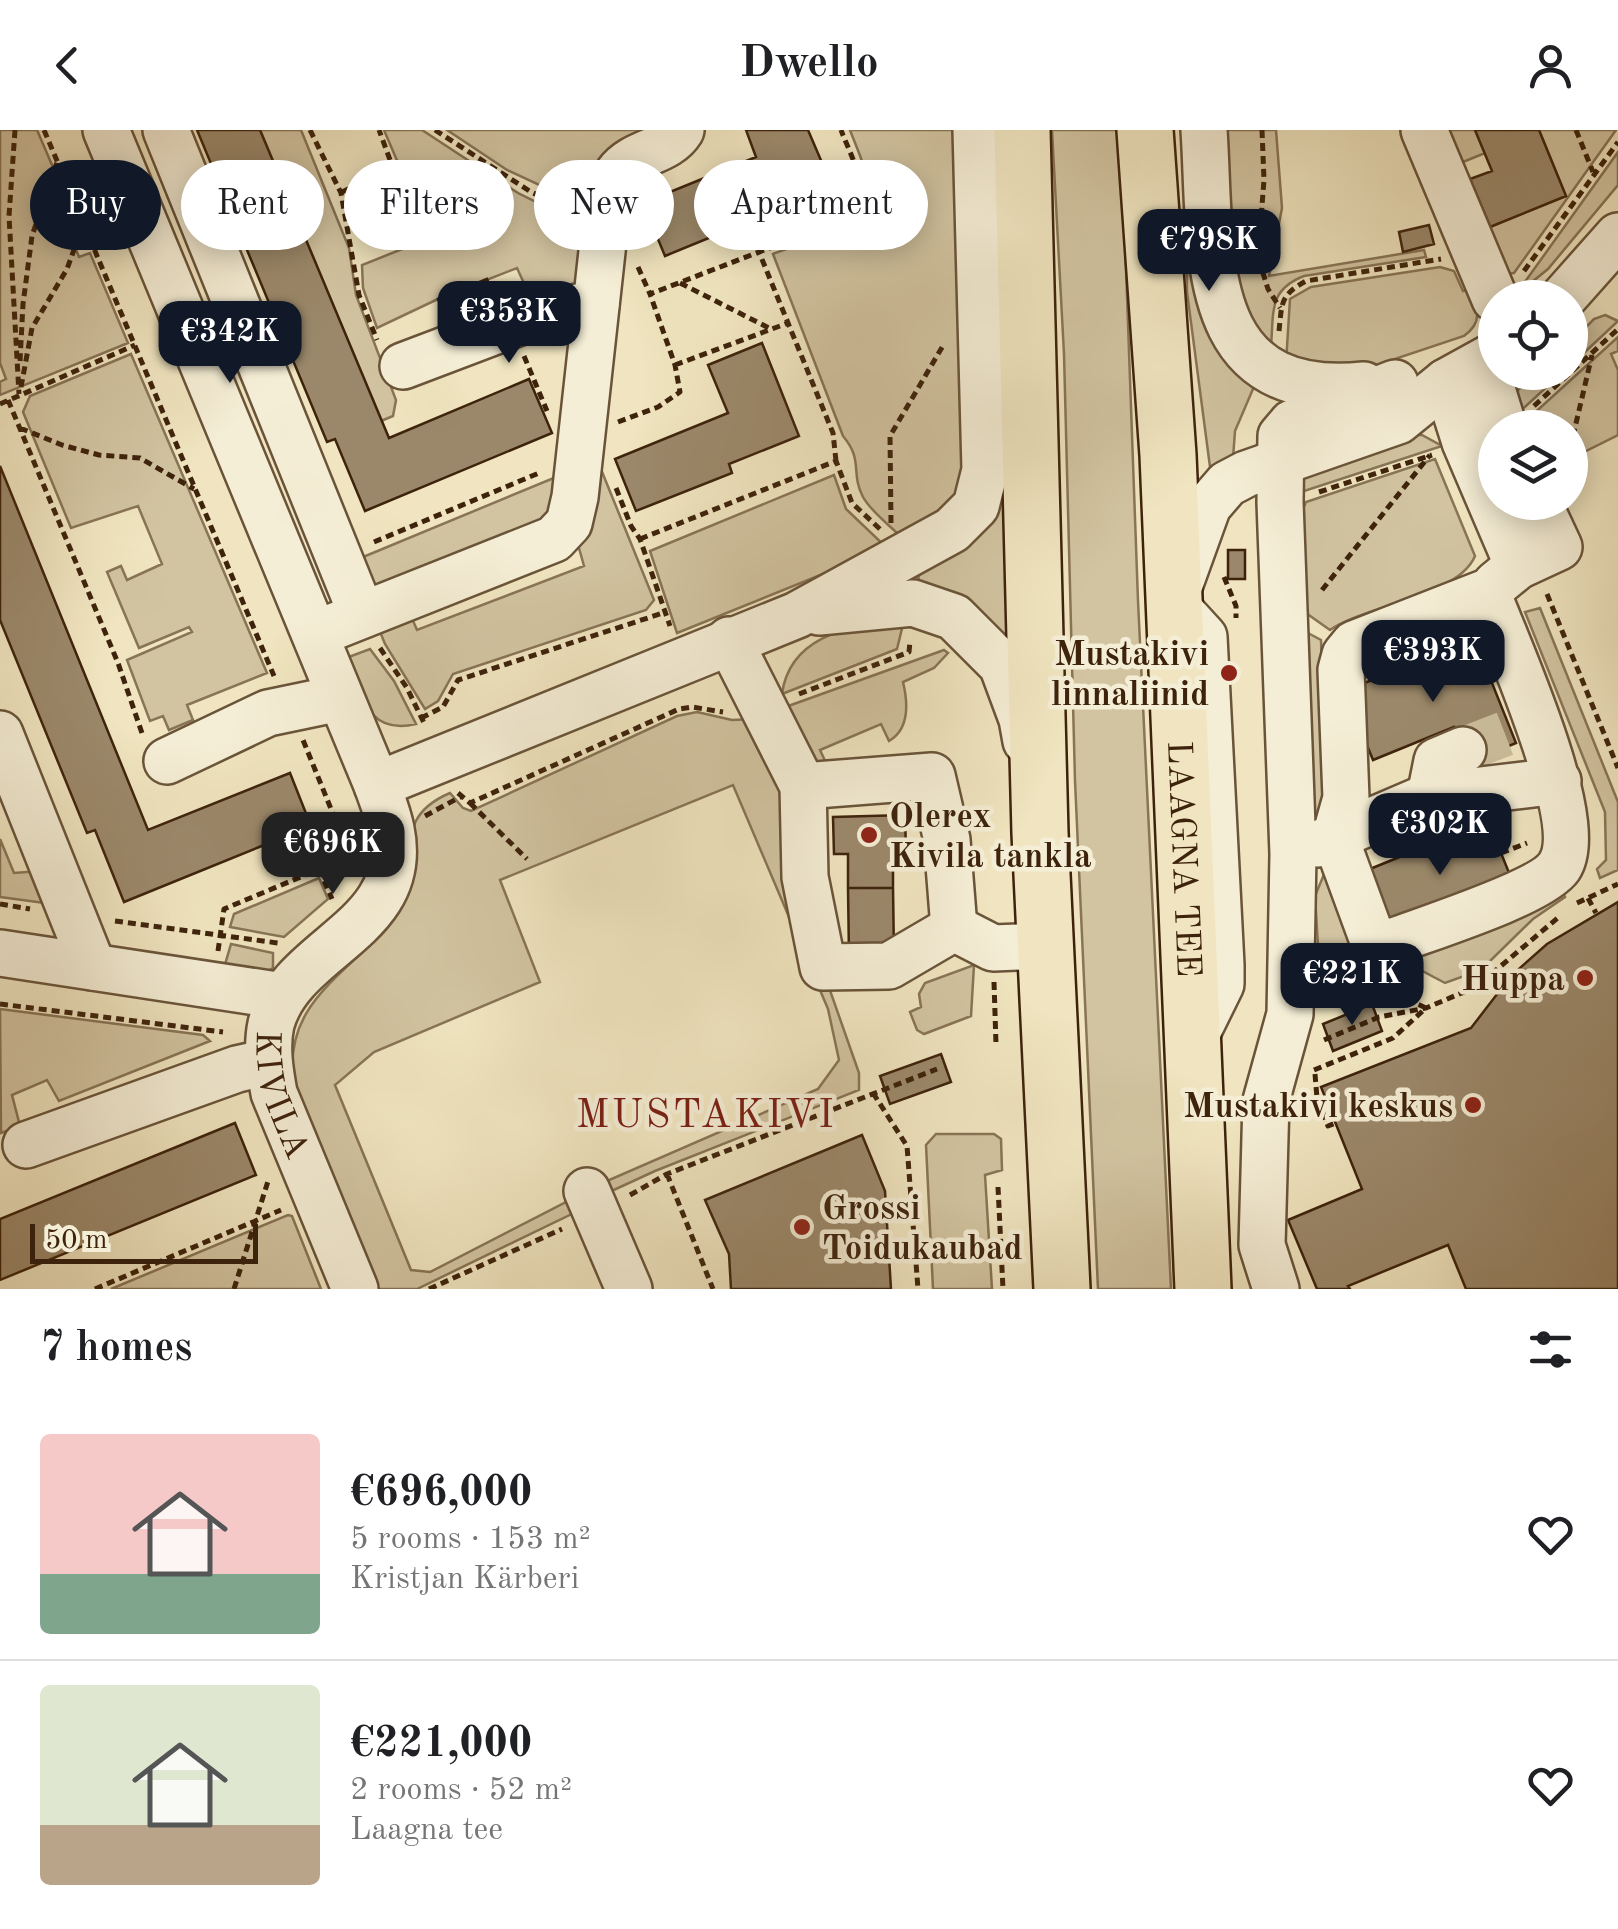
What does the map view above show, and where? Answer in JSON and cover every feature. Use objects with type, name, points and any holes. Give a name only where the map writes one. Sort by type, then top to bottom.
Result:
[{"type":"main road","points":[[1022,130],[1040,834],[1024,947],[1062,1289]]},
{"type":"main road","name":"LAAGNA TEE","points":[[1146,130],[1168,456],[1203,1289]]},
{"type":"street","points":[[106,130],[377,785],[392,832],[390,871],[369,916],[309,966],[282,996]]},
{"type":"street","points":[[166,130],[362,615]]},
{"type":"street","points":[[634,160],[673,142],[681,130]]},
{"type":"street","points":[[377,785],[797,614],[952,530],[976,506],[986,470],[976,130]]},
{"type":"street","points":[[1006,130],[1028,287]]},
{"type":"street","points":[[1168,456],[1176,130]]},
{"type":"street","points":[[1204,130],[1213,262],[1222,305],[1235,341],[1272,374],[1320,388],[1395,383],[1475,366]]},
{"type":"street","points":[[1424,130],[1435,195],[1499,280]]},
{"type":"street","points":[[315,634],[554,539],[569,523],[601,250]]},
{"type":"street","points":[[1588,280],[1610,265]]},
{"type":"street","points":[[392,357],[544,313],[596,304]]},
{"type":"street","points":[[1475,366],[1511,410]]},
{"type":"street","points":[[1173,604],[1208,506],[1227,484],[1398,421],[1475,366]]},
{"type":"street","points":[[1475,366],[1465,442],[1524,566]]},
{"type":"street","points":[[1276,1289],[1262,1245],[1266,1101],[1290,1014],[1293,854],[1281,436],[1292,423],[1395,383]]},
{"type":"street","points":[[1524,566],[1354,644],[1345,655],[1341,670],[1346,798],[1335,837],[1372,938],[1386,944],[1531,888],[1574,882],[1558,781],[1524,726],[1524,566],[1534,520]]},
{"type":"street","points":[[797,614],[913,603],[954,617],[972,632],[1002,665],[1022,720],[1040,834]]},
{"type":"street","points":[[729,640],[803,786],[805,877],[823,967],[889,966],[954,928]]},
{"type":"street","points":[[167,761],[268,714],[340,698]]},
{"type":"street","points":[[0,734],[93,966]]},
{"type":"street","points":[[1430,796],[1436,761],[1463,750]]},
{"type":"street","points":[[803,786],[932,776],[947,840],[954,928]]},
{"type":"street","points":[[1293,854],[1430,796],[1558,781]]},
{"type":"street","points":[[954,928],[993,948],[1024,947]]},
{"type":"street","name":"KIVILA","points":[[0,953],[282,996],[271,1026],[268,1062],[274,1093],[355,1289]]},
{"type":"street","points":[[26,1145],[237,1068],[268,1062]]},
{"type":"street","points":[[592,1202],[629,1289]]},
{"type":"path","points":[[15,130],[8,216],[19,394]]},
{"type":"path","points":[[310,130],[341,193],[359,294],[392,357]]},
{"type":"path","points":[[341,193],[393,168],[379,130]]},
{"type":"path","points":[[434,130],[534,193]]},
{"type":"path","points":[[650,294],[759,252],[834,220],[852,208],[860,195],[857,171],[841,130]]},
{"type":"path","points":[[1262,130],[1264,180],[1258,257],[1268,290],[1281,311]]},
{"type":"path","points":[[1576,130],[1593,172]]},
{"type":"path","points":[[1513,280],[1618,142]]},
{"type":"path","points":[[19,394],[30,250]]},
{"type":"path","points":[[19,394],[32,328],[74,250]]},
{"type":"path","points":[[616,423],[658,407],[680,392],[675,365],[631,250]]},
{"type":"path","points":[[759,252],[832,433],[836,461]]},
{"type":"path","points":[[679,283],[770,329]]},
{"type":"path","points":[[675,365],[788,323]]},
{"type":"path","points":[[1526,410],[1618,328]]},
{"type":"path","points":[[891,539],[890,436],[952,331]]},
{"type":"path","points":[[0,404],[135,346]]},
{"type":"path","points":[[1579,410],[1592,352]]},
{"type":"path","points":[[507,361],[523,354],[549,415]]},
{"type":"path","points":[[8,400],[118,662],[155,766],[167,761]]},
{"type":"path","points":[[20,428],[99,455],[140,458],[195,490]]},
{"type":"path","points":[[1314,598],[1430,456]]},
{"type":"path","points":[[339,557],[540,472]]},
{"type":"path","points":[[612,480],[640,539],[682,659]]},
{"type":"path","points":[[1524,566],[1618,768]]},
{"type":"path","points":[[421,718],[442,707],[458,680],[666,612]]},
{"type":"path","points":[[909,652],[925,647]]},
{"type":"path","points":[[470,803],[527,859]]},
{"type":"path","points":[[320,869],[332,900],[320,910]]},
{"type":"path","points":[[1574,882],[1618,884]]},
{"type":"path","points":[[1574,882],[1596,913]]},
{"type":"path","points":[[1324,1040],[1378,1018],[1426,1008],[1476,988],[1574,905],[1574,882]]},
{"type":"path","points":[[0,904],[276,944],[286,940]]},
{"type":"path","points":[[996,1044],[994,982],[1024,947]]},
{"type":"path","points":[[1313,1006],[1385,990],[1426,1008]]},
{"type":"path","points":[[0,1004],[222,1032]]},
{"type":"path","points":[[1314,1070],[1393,1038],[1426,1008]]},
{"type":"path","points":[[1314,1059],[1317,1098],[1328,1126],[1336,1123]]},
{"type":"path","points":[[429,1289],[592,1202],[936,1068]]},
{"type":"path","points":[[873,1093],[907,1146],[920,1286]]},
{"type":"path","points":[[667,1174],[714,1289]]},
{"type":"path","points":[[234,1289],[270,1176]]},
{"type":"path","points":[[998,1187],[1003,1289]]},
{"type":"path","points":[[95,1289],[293,1205]]},
{"type":"shaded area","points":[[0,130],[37,130],[50,160],[30,160],[30,250],[76,250],[79,257],[90,253],[128,343],[0,395],[0,382],[6,379],[0,363]]},
{"type":"shaded area","points":[[260,130],[301,130],[313,160],[272,160]]},
{"type":"shaded area","points":[[384,130],[422,130],[468,160],[397,160]]},
{"type":"shaded area","points":[[447,130],[662,130],[636,160],[534,160],[534,183],[514,173],[514,160],[492,160]]},
{"type":"shaded area","points":[[850,130],[964,130],[974,460],[954,508],[903,539],[863,497],[853,453],[773,254],[783,250],[928,250],[928,160],[862,160]]},
{"type":"shaded area","points":[[1052,130],[1121,130],[1138,601],[1171,1289],[1098,1289],[1075,781],[1064,354]]},
{"type":"shaded area","points":[[1218,130],[1276,130],[1282,208],[1269,276],[1424,250],[1426,257],[1304,276],[1292,282],[1275,303],[1271,346],[1237,308]]},
{"type":"shaded area","points":[[1444,130],[1475,130],[1485,153],[1458,164]]},
{"type":"shaded area","points":[[1539,130],[1616,130],[1514,273],[1506,274],[1465,181],[1470,179],[1491,226],[1566,196]]},
{"type":"shaded area","points":[[1186,147],[1256,382],[1235,431],[1233,458],[1210,467],[1187,292]]},
{"type":"shaded area","points":[[1618,152],[1618,185],[1548,269],[1534,280],[1526,280]]},
{"type":"shaded area","points":[[324,187],[344,236],[344,250],[349,250],[356,295],[396,400],[393,416],[381,421],[310,250],[324,250]]},
{"type":"shaded area","points":[[514,190],[534,201],[534,250],[589,250],[585,281],[533,303],[517,268],[377,328],[363,288],[362,265],[400,250],[514,250]]},
{"type":"shaded area","points":[[1440,267],[1454,271],[1476,309],[1477,320],[1464,336],[1365,369],[1286,363],[1290,299],[1311,287]]},
{"type":"shaded area","points":[[1605,315],[1618,321],[1588,349],[1588,325]]},
{"type":"shaded area","points":[[1618,337],[1618,351],[1611,354],[1618,370],[1618,435],[1588,450],[1588,410],[1538,410],[1560,390],[1588,390],[1588,364]]},
{"type":"shaded area","points":[[131,354],[267,673],[187,705],[193,720],[169,730],[163,716],[150,721],[127,660],[192,632],[189,627],[139,648],[107,572],[121,566],[127,580],[162,564],[138,506],[71,528],[23,412],[30,396]]},
{"type":"shaded area","points":[[1518,390],[1543,390],[1521,410],[1516,410]]},
{"type":"shaded area","points":[[1404,435],[1422,435],[1442,446],[1295,494],[1297,472]]},
{"type":"shaded area","points":[[594,452],[654,600],[646,610],[453,674],[438,701],[425,709],[376,622],[408,609],[417,630],[584,566],[577,541]]},
{"type":"shaded area","points":[[1435,459],[1475,556],[1465,570],[1431,591],[1330,630],[1306,613],[1306,502]]},
{"type":"shaded area","points":[[1002,472],[1009,651],[919,587],[918,566]]},
{"type":"shaded area","points":[[561,475],[558,502],[526,534],[367,595],[351,562]]},
{"type":"shaded area","points":[[834,475],[846,509],[887,548],[677,633],[650,551]]},
{"type":"shaded area","points":[[1540,608],[1618,802],[1618,870],[1600,878],[1597,869],[1606,860],[1605,812],[1525,612]]},
{"type":"shaded area","points":[[905,616],[897,649],[782,694],[798,657],[811,645],[846,629]]},
{"type":"shaded area","points":[[1306,632],[1321,640],[1326,801],[1319,818],[1314,811]]},
{"type":"shaded area","points":[[370,649],[394,681],[416,724],[387,724],[368,709],[346,658]]},
{"type":"shaded area","points":[[944,650],[948,653],[934,668],[903,682],[906,715],[896,736],[889,741],[881,724],[820,750],[826,763],[821,771],[780,709]]},
{"type":"shaded area","points":[[697,712],[732,720],[753,719],[788,785],[826,979],[859,1073],[859,1090],[603,1195],[600,1184],[818,1089],[839,1060],[828,1009],[733,785],[500,880],[540,982],[374,1052],[335,1085],[411,1270],[430,1272],[574,1198],[580,1210],[417,1289],[376,1289],[294,1089],[294,1043],[300,1025],[321,992],[395,917],[406,888],[413,827],[432,803],[450,793],[471,811],[677,716]]},
{"type":"shaded area","points":[[0,839],[14,873],[40,871],[52,904],[0,897]]},
{"type":"shaded area","points":[[1325,872],[1389,960],[1383,975],[1343,986],[1320,978],[1315,896]]},
{"type":"shaded area","points":[[319,878],[328,899],[284,937],[230,927],[234,914]]},
{"type":"shaded area","points":[[1559,884],[1565,897],[1533,919],[1481,970],[1445,983],[1398,958]]},
{"type":"shaded area","points":[[231,944],[273,953],[273,968],[264,973],[224,968]]},
{"type":"shaded area","points":[[974,965],[971,1016],[924,1034],[917,1030],[910,1012],[921,1007],[919,994],[925,983]]},
{"type":"shaded area","points":[[0,1009],[203,1035],[210,1041],[59,1101],[47,1080],[12,1095],[20,1126],[1,1133]]},
{"type":"shaded area","points":[[936,1134],[994,1134],[1001,1139],[1002,1170],[985,1175],[992,1289],[933,1289],[926,1145]]},
{"type":"shaded area","points":[[292,1216],[321,1289],[111,1289]]},
{"type":"building","points":[[197,130],[260,130],[273,160],[210,160]]},
{"type":"building","points":[[746,130],[808,130],[821,160],[749,160],[756,157]]},
{"type":"building","points":[[1475,130],[1539,130],[1566,196],[1490,227],[1470,179],[1492,171]]},
{"type":"building","points":[[694,182],[694,244],[665,256],[663,250],[674,250],[674,190]]},
{"type":"building","points":[[1429,225],[1434,244],[1403,252],[1399,232]]},
{"type":"building","points":[[247,250],[310,250],[389,438],[529,379],[552,433],[365,511],[335,439],[327,442]]},
{"type":"building","points":[[487,279],[499,308],[450,328],[438,299]]},
{"type":"building","points":[[762,343],[799,436],[729,464],[732,473],[636,511],[615,459],[728,413],[708,365]]},
{"type":"building","points":[[0,466],[148,830],[290,773],[311,826],[124,902],[95,830],[87,833],[0,620]]},
{"type":"building","points":[[1228,550],[1245,550],[1245,579],[1228,579]]},
{"type":"building","points":[[1474,638],[1516,743],[1468,763],[1454,727],[1373,760],[1345,691]]},
{"type":"building","name":"Olerex Kivila tankla","points":[[905,815],[906,852],[893,853],[893,888],[848,888],[848,854],[834,854],[833,817]]},
{"type":"building","points":[[1488,821],[1514,885],[1391,935],[1365,871]]},
{"type":"building","points":[[848,888],[893,888],[894,955],[849,956]]},
{"type":"building","name":"Mustakivi keskus","points":[[1618,902],[1618,1289],[1466,1289],[1448,1245],[1348,1286],[1350,1289],[1317,1289],[1288,1220],[1362,1189],[1321,1087],[1471,1028],[1511,976],[1547,944]]},
{"type":"building","points":[[1372,1004],[1382,1031],[1333,1051],[1323,1024]]},
{"type":"building","points":[[941,1054],[951,1082],[890,1104],[880,1076]]},
{"type":"building","points":[[235,1123],[256,1175],[0,1280],[0,1219]]},
{"type":"building","name":"Grossi Toidukaubad","points":[[862,1135],[885,1191],[891,1289],[731,1289],[729,1254],[705,1200]]},
{"type":"tunnel","points":[[1463,750],[1512,731]]},
{"type":"place","name":"Mustakivi linnaliinid","points":[[1229,673]]},
{"type":"place","name":"Olerex Kivila tankla","points":[[869,835]]},
{"type":"place","name":"Huppa","points":[[1585,978]]},
{"type":"place","name":"Mustakivi keskus","points":[[1473,1105]]},
{"type":"place","name":"Grossi Toidukaubad","points":[[802,1227]]},
{"type":"district","name":"MUSTAKIVI","points":[[706,1113]]}]
